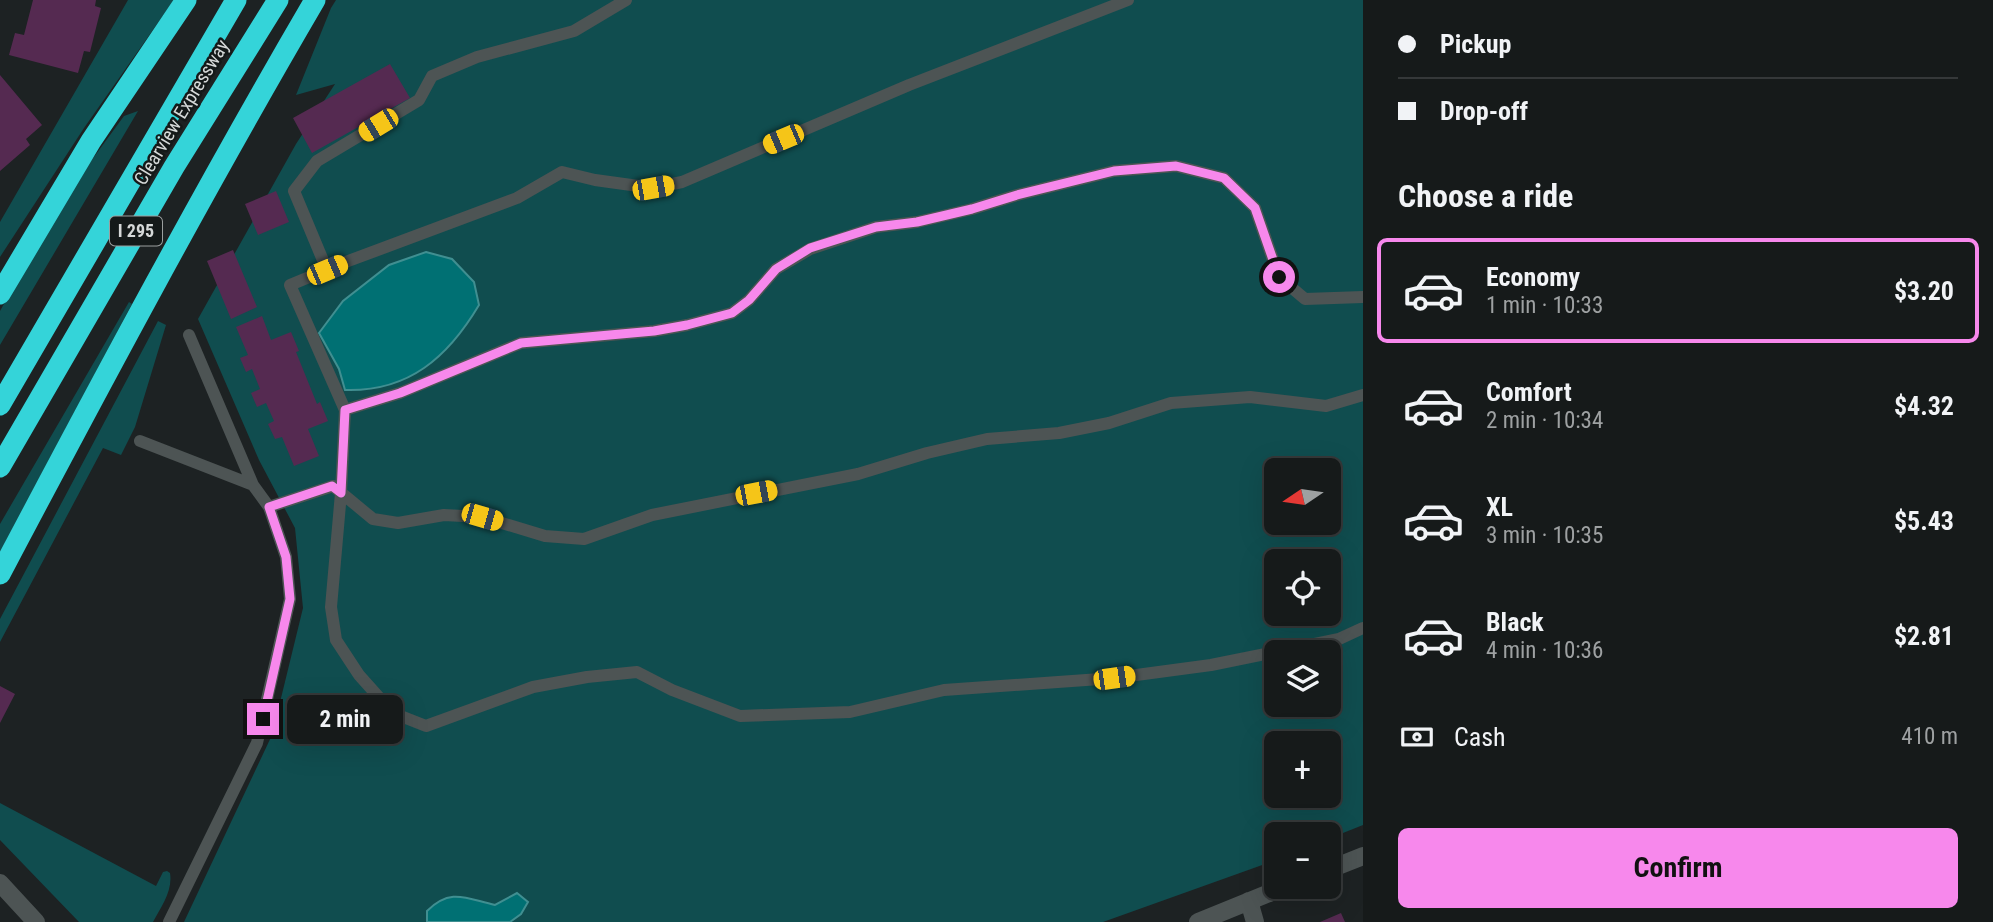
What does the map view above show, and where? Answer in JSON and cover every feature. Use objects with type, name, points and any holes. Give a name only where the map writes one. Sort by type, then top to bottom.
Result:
[{"type":"highway","points":[[0,294],[91,141],[186,0]]},
{"type":"highway","name":"Clearview Expressway","points":[[0,405],[236,0]]},
{"type":"highway","name":"Clearview Expressway","points":[[0,467],[174,167],[278,0]]},
{"type":"highway","points":[[0,574],[112,362],[315,0]]},
{"type":"street","points":[[1341,865],[1363,856]]},
{"type":"street","points":[[0,883],[36,922]]},
{"type":"street","points":[[1198,922],[1264,895]]},
{"type":"street","points":[[1249,901],[1255,922]]},
{"type":"lane","points":[[327,270],[294,191],[317,161],[419,100],[432,76],[477,57],[574,31],[626,0]]},
{"type":"lane","points":[[1128,0],[909,85],[682,183],[653,188],[595,180],[562,172],[517,198],[290,285],[345,410],[331,607],[336,640],[359,676],[393,713],[426,726],[533,687],[637,672],[672,690],[740,716],[838,712],[944,690],[1114,678],[1211,665],[1339,639],[1363,628]]},
{"type":"lane","points":[[345,410],[400,393],[521,343],[654,331],[732,313],[749,300],[776,269],[810,248],[876,227],[917,222],[1114,171],[1176,166],[1224,178],[1255,208],[1279,277],[1305,299],[1363,297]]},
{"type":"lane","points":[[169,922],[257,743],[290,599],[286,557],[269,507],[253,485],[189,335]]},
{"type":"lane","points":[[269,507],[332,486],[373,519],[398,523],[444,515],[482,517],[545,536],[584,539],[666,512],[858,474],[986,439],[1059,433],[1110,423],[1171,403],[1250,397],[1326,406],[1363,395]]},
{"type":"lane","points":[[140,440],[253,485]]},
{"type":"shaded area","points":[[128,0],[174,0],[84,128],[0,257],[0,222]]},
{"type":"shaded area","points":[[336,0],[1363,0],[1363,825],[1341,834],[1341,822],[1264,822],[1264,864],[1103,922],[184,922],[272,735],[303,608],[295,528],[259,460],[198,319],[296,144],[335,84],[296,95]]},
{"type":"shaded area","points":[[138,111],[0,345],[0,311],[34,250],[88,165],[124,116]]},
{"type":"shaded area","points":[[426,252],[452,259],[474,282],[479,305],[454,340],[424,368],[389,385],[345,390],[339,369],[319,333],[343,301],[389,265]]},
{"type":"shaded area","points":[[129,302],[132,304],[0,552],[0,524]]},
{"type":"shaded area","points":[[158,321],[166,325],[135,427],[121,455],[103,448],[0,642],[0,619]]},
{"type":"shaded area","points":[[0,803],[156,886],[163,872],[170,873],[168,892],[153,922],[79,922],[0,840]]},
{"type":"shaded area","points":[[517,893],[528,902],[521,914],[510,922],[427,922],[427,911],[444,899],[460,897],[495,905]]},
{"type":"building","points":[[33,0],[96,0],[95,6],[101,8],[90,52],[84,51],[78,73],[9,55],[15,33],[24,35]]},
{"type":"building","points":[[390,64],[410,98],[312,153],[293,118]]},
{"type":"building","points":[[0,75],[42,125],[26,139],[30,145],[0,171]]},
{"type":"building","points":[[276,191],[289,222],[258,235],[245,204]]},
{"type":"building","points":[[233,250],[257,307],[231,319],[207,261]]},
{"type":"building","points":[[262,316],[271,340],[291,332],[317,404],[320,402],[328,421],[308,429],[319,456],[294,466],[282,437],[275,439],[268,424],[274,421],[266,403],[257,407],[251,393],[260,389],[252,369],[246,372],[240,358],[248,355],[236,327]]},
{"type":"building","points":[[0,686],[15,694],[0,723]]},
{"type":"building","points":[[1341,913],[1345,922],[1320,922]]},
{"type":"route","points":[[263,719],[290,599],[286,557],[269,507],[332,486],[341,493],[345,410],[400,393],[521,343],[654,331],[732,313],[749,300],[776,269],[810,248],[876,227],[917,222],[1114,171],[1176,166],[1224,178],[1255,208],[1279,277]]}]
